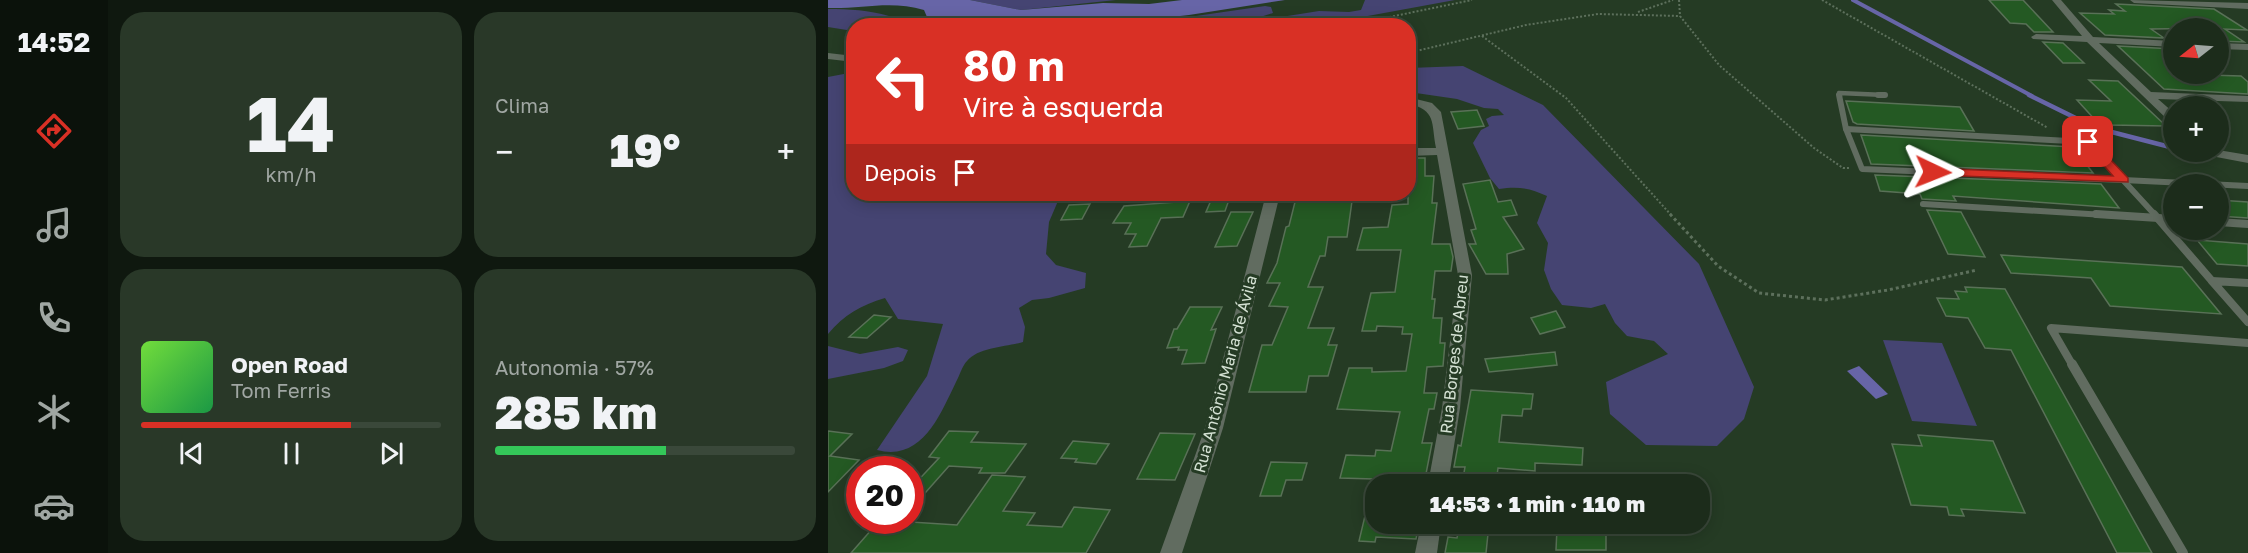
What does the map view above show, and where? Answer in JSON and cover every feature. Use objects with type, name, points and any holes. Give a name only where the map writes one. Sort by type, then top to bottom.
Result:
[{"type":"street","points":[[2056,0],[2065,0]]},
{"type":"street","points":[[2056,0],[2090,40],[2163,110]]},
{"type":"street","points":[[2134,0],[2248,6]]},
{"type":"street","points":[[2036,37],[2163,43]]},
{"type":"street","points":[[2229,46],[2248,47]]},
{"type":"street","points":[[828,56],[846,58]]},
{"type":"street","points":[[2147,95],[2248,99]]},
{"type":"street","name":"Rua Borges de Abreu","points":[[1416,102],[1428,105],[1435,112],[1465,275],[1450,408],[1440,474]]},
{"type":"street","points":[[1416,152],[1442,151]]},
{"type":"street","points":[[2229,155],[2248,159]]},
{"type":"street","name":"Rua Antônio Maria de Ávila","points":[[1171,553],[1214,428],[1271,201]]},
{"type":"street","points":[[1426,553],[1429,534]]},
{"type":"lane","points":[[1885,94],[1839,93],[1846,129],[1862,169],[2248,186]]},
{"type":"lane","points":[[1846,129],[2088,142],[2159,218],[2248,322]]},
{"type":"lane","points":[[1923,204],[2163,218]]},
{"type":"lane","points":[[2229,223],[2248,224]]},
{"type":"lane","points":[[2212,281],[2248,283]]},
{"type":"lane","points":[[2183,553],[2051,328],[2248,343]]},
{"type":"path","points":[[1385,18],[1472,0]]},
{"type":"path","points":[[1632,14],[1673,0]]},
{"type":"path","points":[[1679,0],[1680,16],[1719,65],[1814,148],[1843,168],[1862,169]]},
{"type":"path","points":[[1822,0],[2066,141]]},
{"type":"path","points":[[1416,51],[1526,26],[1598,14],[1680,16]]},
{"type":"path","points":[[1482,36],[1566,98],[1607,147],[1718,266],[1759,293],[1825,300],[1888,290],[1977,270]]},
{"type":"shaded area","points":[[828,0],[970,0],[1021,10],[1103,3],[1149,4],[1182,0],[1285,0],[1162,18],[948,18],[927,17],[924,10],[912,7],[888,5],[828,8]]},
{"type":"shaded area","points":[[970,0],[1116,0],[1021,10]]},
{"type":"shaded area","points":[[1365,0],[1455,0],[1357,18],[1274,18],[1319,11],[1361,10]]},
{"type":"shaded area","points":[[1265,6],[1271,7],[1273,13],[1257,18],[1188,18]]},
{"type":"shaded area","points":[[828,9],[874,12],[894,18],[846,18],[846,30],[828,27]]},
{"type":"shaded area","points":[[1463,66],[1543,105],[1699,264],[1754,387],[1744,419],[1717,446],[1646,445],[1610,414],[1606,382],[1668,354],[1654,341],[1627,336],[1615,323],[1605,304],[1591,308],[1562,305],[1551,289],[1544,270],[1548,243],[1537,223],[1547,196],[1524,188],[1499,189],[1490,178],[1473,143],[1481,130],[1489,126],[1486,119],[1504,115],[1498,109],[1484,108],[1457,99],[1416,93],[1416,68]]},
{"type":"shaded area","points":[[846,74],[846,201],[1058,201],[1049,222],[1046,254],[1056,265],[1086,273],[1085,288],[1049,298],[1032,300],[1019,308],[1025,327],[1023,342],[986,350],[972,356],[964,365],[936,421],[927,433],[906,449],[893,452],[877,450],[927,376],[943,324],[898,319],[885,298],[854,312],[840,321],[828,334],[828,77]]},
{"type":"shaded area","points":[[1883,340],[1942,343],[1977,426],[1912,421]]},
{"type":"shaded area","points":[[828,346],[860,354],[898,347],[908,350],[903,361],[884,368],[828,379]]},
{"type":"shaded area","points":[[1859,366],[1888,394],[1876,399],[1847,371]]},
{"type":"building","points":[[1989,0],[2023,0],[2053,32],[2034,32],[2026,24],[2010,23]]},
{"type":"building","points":[[2116,4],[2214,9],[2228,18],[2163,18],[2163,29],[2151,29],[2163,38],[2105,35],[2080,13],[2114,14],[2109,10],[2125,11]]},
{"type":"building","points":[[2229,19],[2247,30],[2229,29]]},
{"type":"building","points":[[2229,32],[2244,42],[2229,41]]},
{"type":"building","points":[[2043,42],[2063,43],[2084,63],[2063,63]]},
{"type":"building","points":[[2118,46],[2163,48],[2163,84],[2229,84],[2229,76],[2241,76],[2248,82],[2248,94],[2164,89]]},
{"type":"building","points":[[2089,80],[2118,81],[2163,123],[2163,126],[2110,125],[2107,122],[2097,122],[2077,100],[2111,101]]},
{"type":"building","points":[[1846,101],[1960,107],[1974,131],[1857,124],[1853,122]]},
{"type":"building","points":[[1477,110],[1484,126],[1458,129],[1451,112]]},
{"type":"building","points":[[1861,135],[2073,147],[2093,173],[1871,164]]},
{"type":"building","points":[[1416,158],[1425,158],[1425,176],[1434,176],[1432,203],[1437,203],[1432,244],[1450,244],[1453,257],[1451,271],[1435,271],[1432,299],[1435,299],[1433,318],[1442,318],[1440,343],[1445,343],[1443,366],[1427,367],[1424,393],[1437,393],[1434,409],[1429,409],[1422,443],[1432,443],[1426,474],[1365,474],[1365,479],[1340,478],[1346,455],[1375,456],[1376,450],[1391,451],[1400,412],[1337,409],[1349,368],[1372,368],[1372,372],[1406,371],[1412,334],[1402,334],[1403,327],[1377,326],[1376,331],[1362,331],[1371,293],[1395,292],[1401,250],[1357,250],[1363,228],[1388,227],[1392,205],[1416,201]]},
{"type":"building","points":[[1875,175],[2101,184],[2119,208],[1953,196],[1956,201],[1922,199],[1920,194],[1880,191]]},
{"type":"building","points":[[1490,180],[1498,202],[1511,200],[1517,215],[1503,217],[1524,249],[1507,254],[1508,274],[1486,274],[1469,244],[1476,244],[1471,230],[1476,229],[1463,184]]},
{"type":"building","points":[[1190,201],[1183,217],[1161,218],[1147,246],[1129,247],[1136,234],[1125,234],[1131,223],[1113,223],[1124,206]]},
{"type":"building","points":[[1211,201],[1229,201],[1225,211],[1206,212]]},
{"type":"building","points":[[1295,201],[1352,201],[1347,237],[1328,237],[1325,256],[1320,256],[1308,287],[1323,287],[1308,328],[1334,328],[1328,345],[1337,345],[1328,376],[1309,376],[1306,392],[1249,392],[1262,345],[1272,345],[1288,307],[1269,306],[1280,283],[1267,283],[1277,263],[1286,227],[1289,226]]},
{"type":"building","points":[[2229,201],[2248,202],[2248,218],[2229,217]]},
{"type":"building","points":[[1090,204],[1082,219],[1061,220],[1069,205]]},
{"type":"building","points":[[1927,210],[1961,212],[1985,257],[1948,254]]},
{"type":"building","points":[[1231,212],[1253,212],[1237,246],[1215,247]]},
{"type":"building","points":[[2197,240],[2248,244],[2248,266],[2217,264]]},
{"type":"building","points":[[2001,255],[2182,267],[2221,314],[2110,306],[2091,278],[2011,273]]},
{"type":"building","points":[[1965,287],[2005,289],[2152,553],[2117,553],[2011,350],[1985,348],[1968,318],[1946,316],[1937,298],[1959,299],[1955,291],[1967,292]]},
{"type":"building","points":[[1190,307],[1222,307],[1211,330],[1216,329],[1205,363],[1182,364],[1187,350],[1178,350],[1179,347],[1167,348],[1174,329],[1177,329]]},
{"type":"building","points":[[1556,311],[1565,327],[1540,334],[1531,318]]},
{"type":"building","points":[[874,315],[891,317],[867,338],[849,337]]},
{"type":"building","points":[[1555,352],[1557,365],[1489,372],[1485,359]]},
{"type":"building","points":[[1471,390],[1533,394],[1531,409],[1523,409],[1522,416],[1502,415],[1499,442],[1583,448],[1582,465],[1535,463],[1535,471],[1498,468],[1497,474],[1464,474],[1465,467],[1454,467],[1458,445],[1461,446]]},
{"type":"building","points":[[828,431],[852,434],[830,456],[846,458],[846,473],[828,492]]},
{"type":"building","points":[[949,431],[978,432],[971,442],[1026,444],[1005,473],[979,473],[982,468],[949,466],[924,494],[924,474],[939,458],[929,457]]},
{"type":"building","points":[[1160,433],[1195,434],[1175,480],[1137,479]]},
{"type":"building","points":[[1918,435],[1993,441],[2025,513],[1961,509],[1964,516],[1949,515],[1947,507],[1911,505],[1892,444],[1922,446]]},
{"type":"building","points":[[1073,441],[1109,444],[1096,464],[1061,458]]},
{"type":"building","points":[[1271,462],[1307,463],[1302,480],[1286,480],[1281,496],[1260,496]]},
{"type":"building","points":[[992,475],[1025,477],[1003,511],[1035,513],[1027,525],[1062,527],[1074,507],[1110,510],[1086,553],[851,553],[868,534],[924,534],[924,523],[957,525]]},
{"type":"building","points":[[1365,516],[1365,534],[1417,534],[1416,539],[1376,537],[1375,542],[1359,541]]},
{"type":"building","points":[[1458,534],[1488,534],[1486,553],[1445,553],[1448,537],[1457,538]]},
{"type":"building","points":[[1557,534],[1606,535],[1606,550],[1556,550]]},
{"type":"waterway","points":[[1853,0],[2032,96]]},
{"type":"waterway","points":[[2029,95],[2096,128],[2163,145]]},
{"type":"route","points":[[1933,172],[2123,180],[2088,142]]}]
